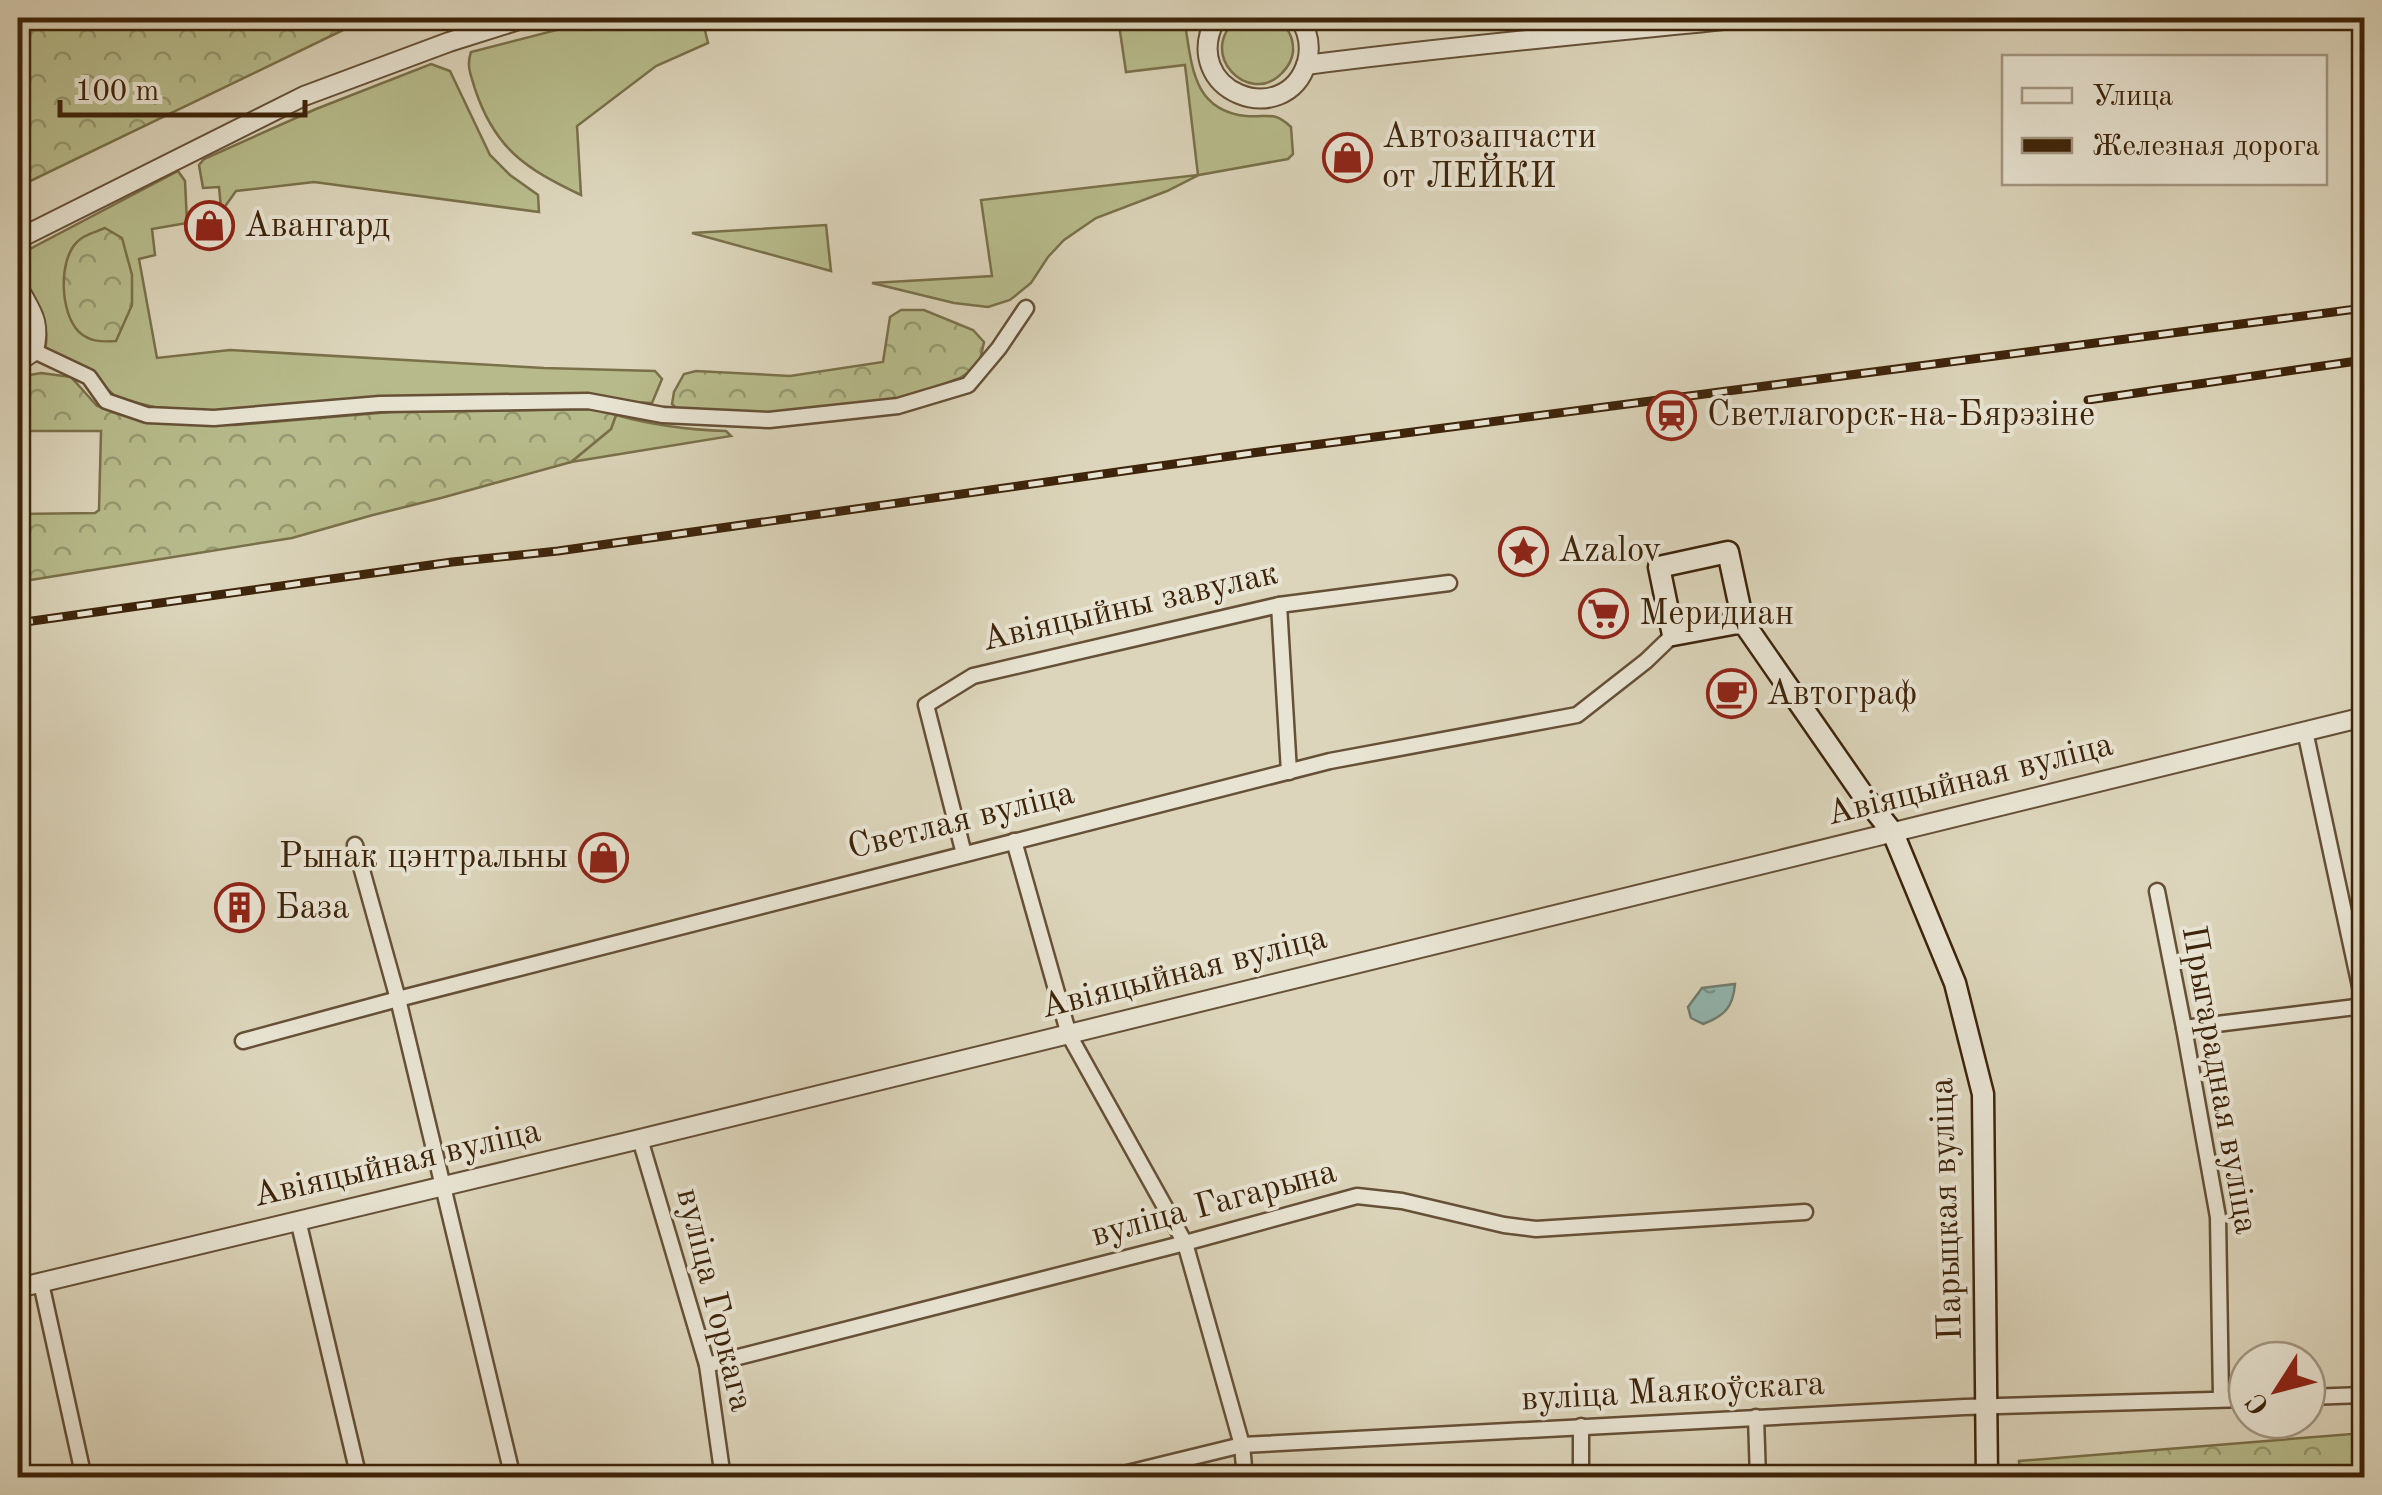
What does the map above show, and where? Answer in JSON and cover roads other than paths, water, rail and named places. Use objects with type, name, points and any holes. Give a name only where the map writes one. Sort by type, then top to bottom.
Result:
[{"type":"main road","points":[[1744,622],[1673,634],[1659,567],[1728,552],[1744,622],[1893,833]]},
{"type":"main road","name":"Парыцкая вуліца","points":[[1893,833],[1955,983],[1983,1094],[1987,1478]]},
{"type":"street","points":[[18,239],[304,96],[525,18]]},
{"type":"street","points":[[1199,18],[1208,58],[1222,84],[1233,93],[1262,99],[1289,88],[1306,65],[1308,36],[1299,18]]},
{"type":"street","points":[[1206,44],[1216,18]]},
{"type":"street","points":[[1306,65],[1470,44],[1744,18]]},
{"type":"street","points":[[18,288],[39,332],[34,351],[18,362]]},
{"type":"street","points":[[34,351],[89,377],[106,401],[147,415],[214,418],[380,404],[588,401],[664,415],[768,420],[898,406],[968,386],[1026,308]]},
{"type":"street","name":"Авіяцыйны завулак","points":[[964,854],[926,705],[972,676],[1279,605],[1449,582]]},
{"type":"street","points":[[1279,605],[1289,772]]},
{"type":"street","name":"Светлая вуліца","points":[[244,1042],[398,999],[1330,761],[1577,715],[1673,634]]},
{"type":"street","name":"Авіяцыйная вуліца","points":[[18,1288],[640,1140],[2364,716]]},
{"type":"street","points":[[2184,1028],[2364,1005],[2305,731]]},
{"type":"street","points":[[1014,842],[1069,1034],[1185,1243],[1242,1445],[1245,1478]]},
{"type":"street","points":[[354,845],[398,999],[512,1478]]},
{"type":"street","name":"Прыгарадная вуліца","points":[[2156,891],[2218,1217],[2221,1399]]},
{"type":"street","name":"вуліца Горкага","points":[[640,1140],[707,1365],[723,1478]]},
{"type":"street","name":"вуліца Гагарына","points":[[707,1365],[1356,1196],[1536,1229],[1805,1212]]},
{"type":"street","points":[[298,1220],[359,1478]]},
{"type":"street","points":[[41,1282],[84,1478]]},
{"type":"street","points":[[2327,1396],[2364,1395]]},
{"type":"street","name":"вуліца Маякоўскага","points":[[1107,1478],[1242,1445],[1985,1406],[2227,1399]]},
{"type":"street","points":[[1756,1417],[1758,1478]]},
{"type":"street","points":[[1581,1426],[1581,1478]]},
{"type":"water","points":[[1735,984],[1730,1005],[1717,1018],[1703,1024],[1691,1018],[1688,1007],[1702,988]]},
{"type":"railway","points":[[18,623],[1252,453],[2364,308]]},
{"type":"railway","points":[[2088,400],[2364,360]]},
{"type":"place","name":"Автозапчасти от ЛЕЙКИ","points":[[1347,157]]},
{"type":"place","name":"Авангард","points":[[209,226]]},
{"type":"place","name":"Светлагорск-на-Бярэзіне","points":[[1672,415]]},
{"type":"place","name":"Azalov","points":[[1523,551]]},
{"type":"place","name":"Меридиан","points":[[1604,614]]},
{"type":"place","name":"Автограф","points":[[1731,694]]},
{"type":"place","name":"Рынак цэнтральны","points":[[603,857]]},
{"type":"place","name":"База","points":[[240,908]]}]
